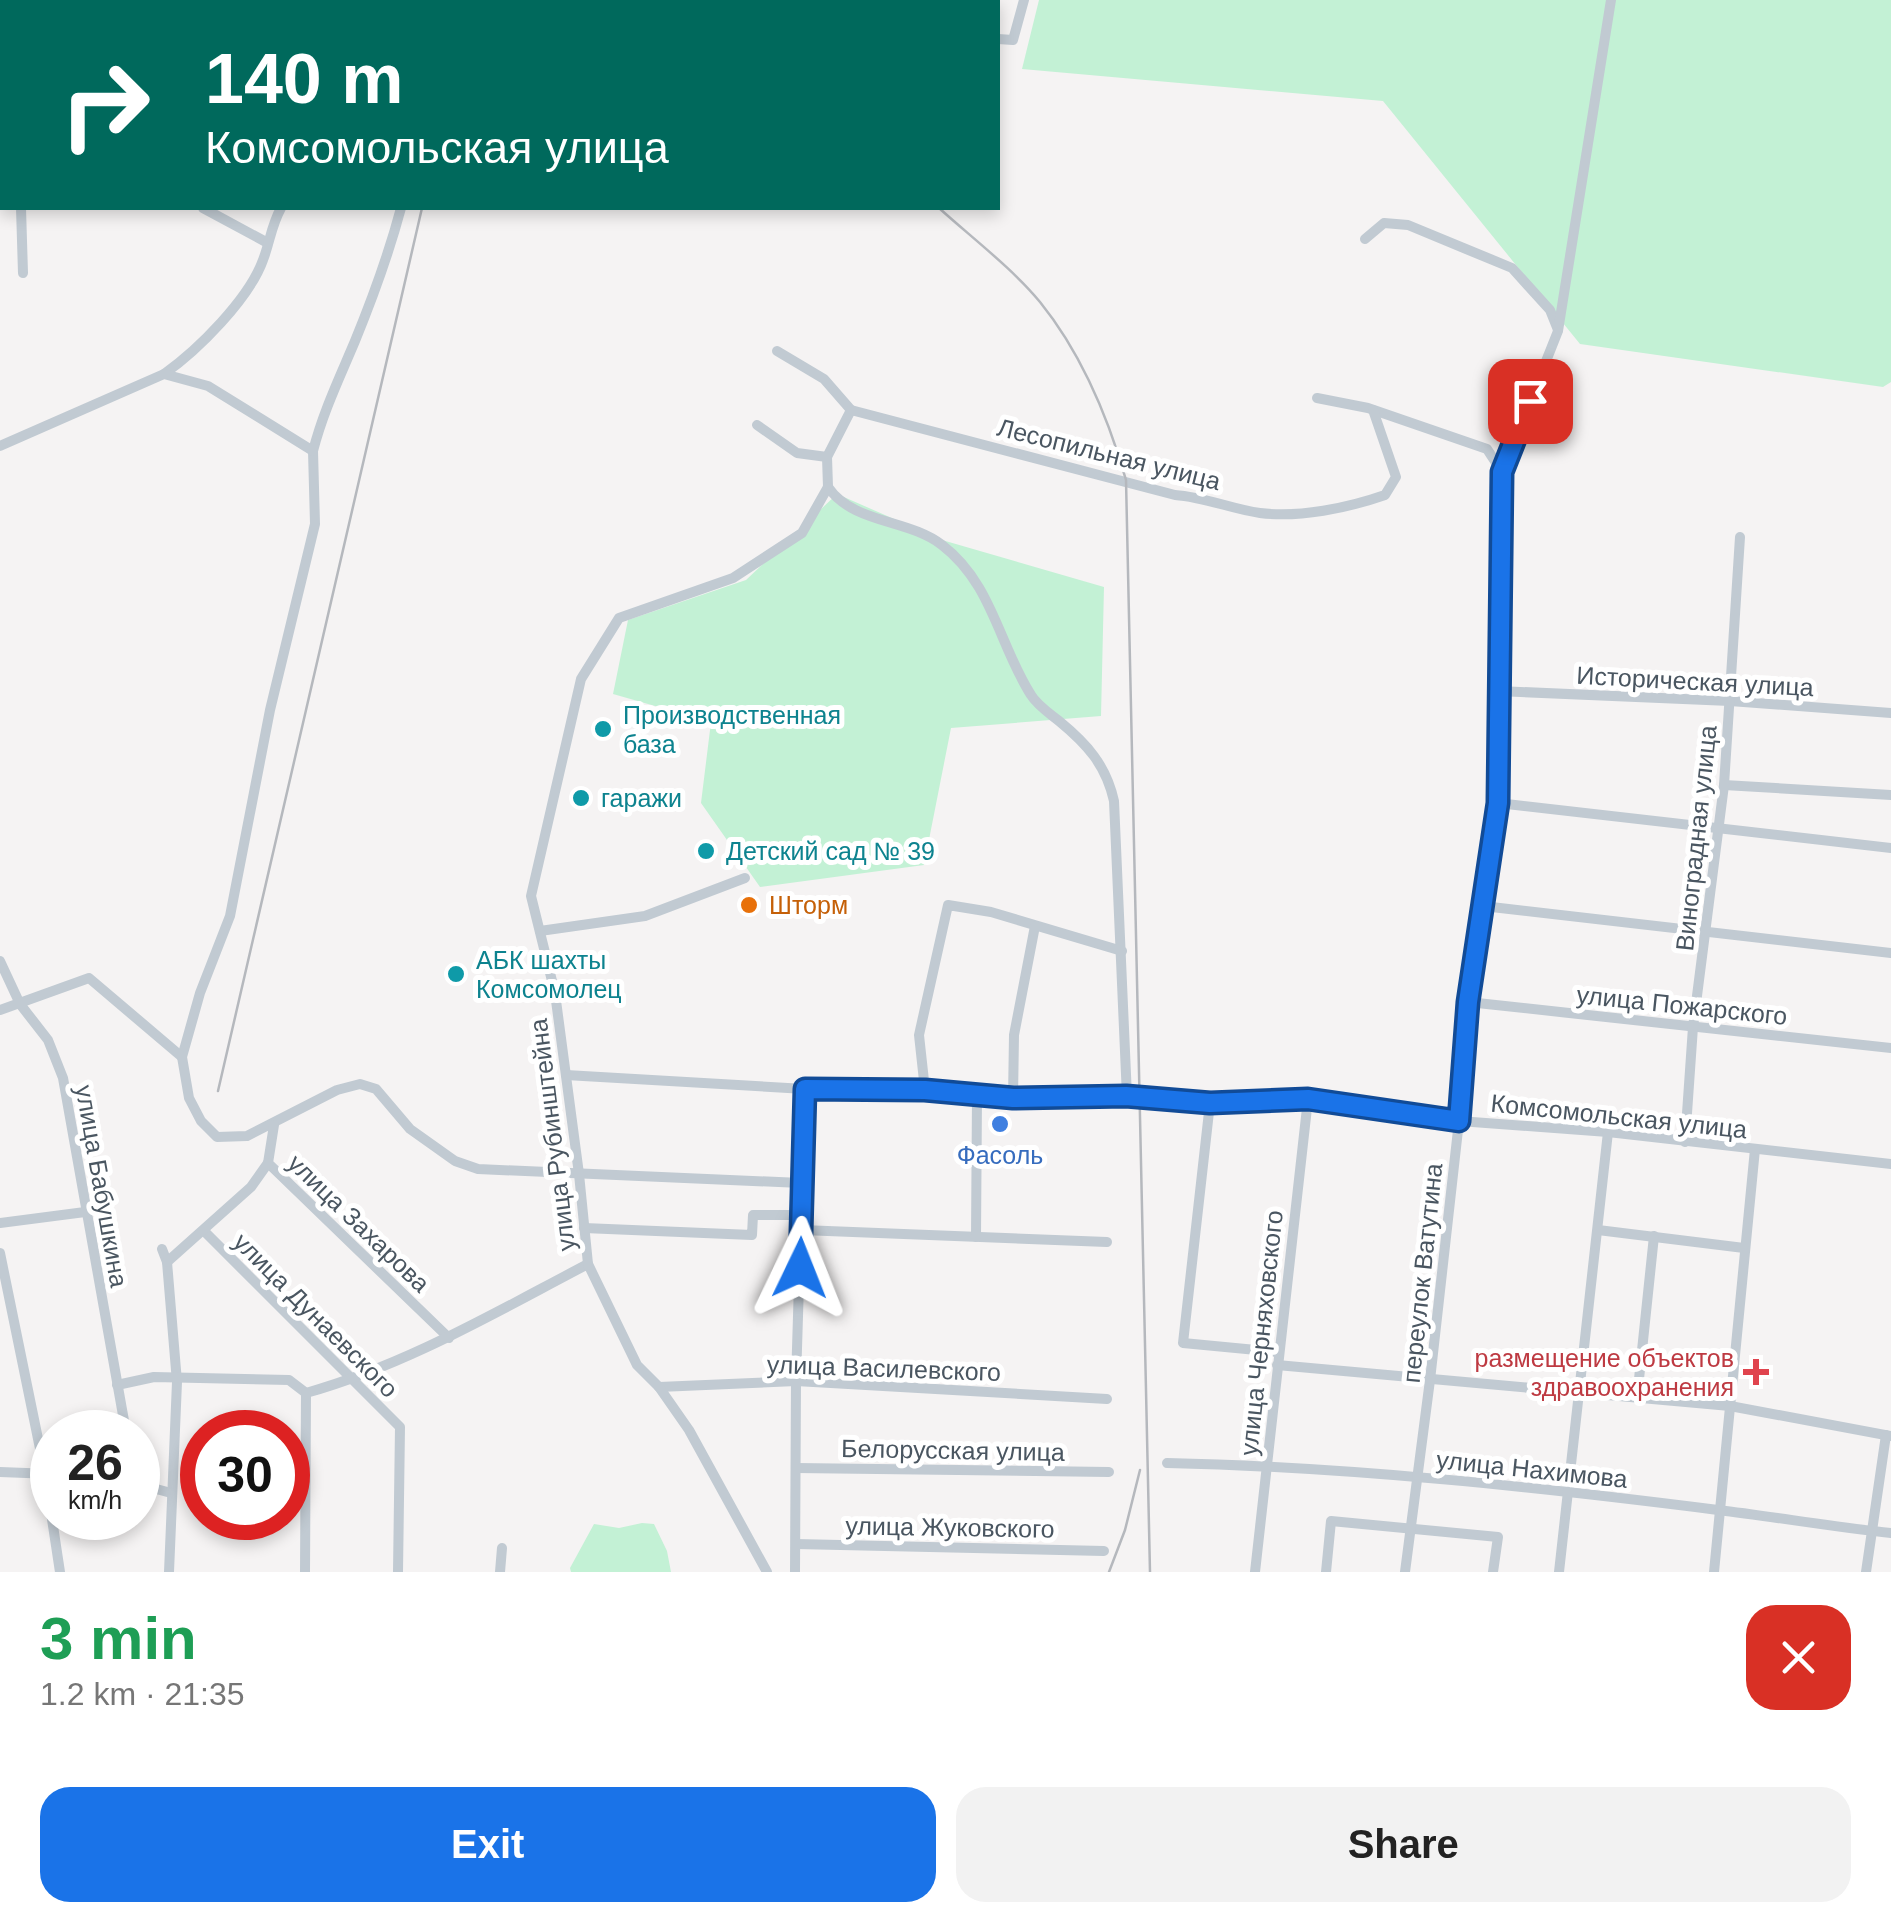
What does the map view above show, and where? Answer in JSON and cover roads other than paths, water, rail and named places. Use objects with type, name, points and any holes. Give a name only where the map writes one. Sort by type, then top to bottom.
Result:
[{"type":"street","points":[[1000,39],[1013,40],[1024,0]]},
{"type":"street","name":"переулок Ватутина","points":[[1405,1572],[1459,1121],[1468,1002],[1498,803],[1502,472],[1558,331],[1611,0]]},
{"type":"street","points":[[21,210],[23,273]]},
{"type":"street","points":[[207,210],[266,242]]},
{"type":"street","points":[[0,446],[164,374],[202,341],[248,290],[265,258],[266,242],[279,210]]},
{"type":"street","points":[[400,210],[354,344],[323,412],[312,452],[317,506],[312,541],[270,710],[230,916],[200,993],[182,1056],[188,1098],[217,1137],[247,1136],[337,1090],[360,1084],[376,1089],[410,1129],[455,1161],[478,1169],[802,1183]]},
{"type":"street","points":[[1366,239],[1384,224],[1408,226],[1512,268],[1550,310],[1558,331]]},
{"type":"street","points":[[777,351],[824,379],[851,410],[827,457],[828,487],[848,507],[939,542],[968,567],[994,613],[1033,699],[1096,756],[1110,780],[1122,951],[1126,1096]]},
{"type":"street","points":[[164,374],[208,386],[312,452]]},
{"type":"street","points":[[1317,398],[1373,410],[1487,449],[1502,472]]},
{"type":"street","name":"Лесопильная улица","points":[[851,410],[1261,513],[1359,504],[1385,495],[1396,477],[1373,410]]},
{"type":"street","points":[[757,425],[797,452],[827,457]]},
{"type":"street","name":"улица Рубинштейна","points":[[767,1572],[689,1430],[659,1387],[637,1364],[588,1264],[555,994],[531,896],[581,679],[618,618],[733,578],[802,533],[828,487]]},
{"type":"street","name":"Виноградная улица","points":[[1685,1142],[1692,1027],[1724,785],[1740,538]]},
{"type":"street","name":"Историческая улица","points":[[1498,692],[1891,712]]},
{"type":"street","points":[[1724,785],[1891,796]]},
{"type":"street","points":[[1498,803],[1891,848]]},
{"type":"street","points":[[540,931],[644,916],[745,878]]},
{"type":"street","points":[[925,1090],[919,1035],[948,904],[991,912],[1122,951]]},
{"type":"street","points":[[1483,906],[1891,953]]},
{"type":"street","points":[[1013,1098],[1014,1035],[1036,926]]},
{"type":"street","name":"улица Бабушкина","points":[[0,962],[20,1004],[48,1040],[63,1078],[122,1410]]},
{"type":"street","points":[[0,1010],[89,978],[182,1056]]},
{"type":"street","name":"улица Пожарского","points":[[1468,1002],[1891,1048]]},
{"type":"street","name":"Комсомольская улица","points":[[566,1075],[805,1089],[925,1090],[1013,1098],[1126,1096],[1210,1103],[1308,1099],[1459,1121],[1608,1132],[1891,1164]]},
{"type":"street","points":[[795,1572],[805,1089]]},
{"type":"street","points":[[976,1237],[977,1096]]},
{"type":"street","name":"улица Черняховского","points":[[1256,1572],[1308,1099]]},
{"type":"street","points":[[1210,1103],[1183,1342],[1278,1352]]},
{"type":"street","name":"улица Захарова","points":[[274,1125],[268,1163],[450,1338]]},
{"type":"street","points":[[1559,1572],[1608,1132]]},
{"type":"street","points":[[1714,1572],[1755,1149]]},
{"type":"street","points":[[167,1262],[251,1187],[268,1163]]},
{"type":"street","points":[[0,1223],[86,1212]]},
{"type":"street","points":[[584,1228],[752,1235],[754,1215],[802,1215]]},
{"type":"street","points":[[802,1230],[1107,1242]]},
{"type":"street","points":[[1598,1230],[1744,1248]]},
{"type":"street","name":"улица Дунаевского","points":[[204,1231],[400,1426],[398,1572]]},
{"type":"street","points":[[1637,1398],[1654,1236]]},
{"type":"street","points":[[162,1249],[167,1262],[177,1379],[169,1572]]},
{"type":"street","points":[[0,1253],[34,1410]]},
{"type":"street","points":[[306,1393],[354,1380],[450,1338],[588,1264]]},
{"type":"street","points":[[1276,1365],[1730,1406],[1888,1436],[1866,1572]]},
{"type":"street","points":[[117,1385],[154,1377],[289,1380],[306,1393]]},
{"type":"street","name":"улица Василевского","points":[[659,1387],[796,1382],[1107,1399]]},
{"type":"street","points":[[306,1393],[306,1572]]},
{"type":"street","name":"улица Нахимова","points":[[1167,1463],[1267,1465],[1416,1477],[1891,1533]]},
{"type":"street","name":"Белорусская улица","points":[[796,1468],[1110,1472]]},
{"type":"street","points":[[0,1472],[30,1473]]},
{"type":"street","points":[[160,1490],[171,1493]]},
{"type":"street","points":[[1326,1572],[1331,1521],[1498,1537],[1494,1572]]},
{"type":"street","points":[[56,1540],[60,1572]]},
{"type":"street","name":"улица Жуковского","points":[[796,1544],[1104,1550]]},
{"type":"street","points":[[500,1572],[502,1548]]},
{"type":"railway","points":[[218,1091],[422,210]]},
{"type":"railway","points":[[941,210],[1017,277],[1055,322],[1092,387],[1126,480],[1150,1572]]},
{"type":"railway","points":[[1109,1572],[1125,1530],[1140,1470]]},
{"type":"place","name":"Производственная база","points":[[603,729]]},
{"type":"place","name":"гаражи","points":[[581,798]]},
{"type":"place","name":"Детский сад № 39","points":[[706,851]]},
{"type":"place","name":"Шторм","points":[[749,905]]},
{"type":"place","name":"АБК шахты Комсомолец","points":[[456,974]]},
{"type":"place","name":"Фасоль","points":[[1000,1124]]},
{"type":"place","name":"размещение объектов здравоохранения","points":[[1756,1372]]}]
